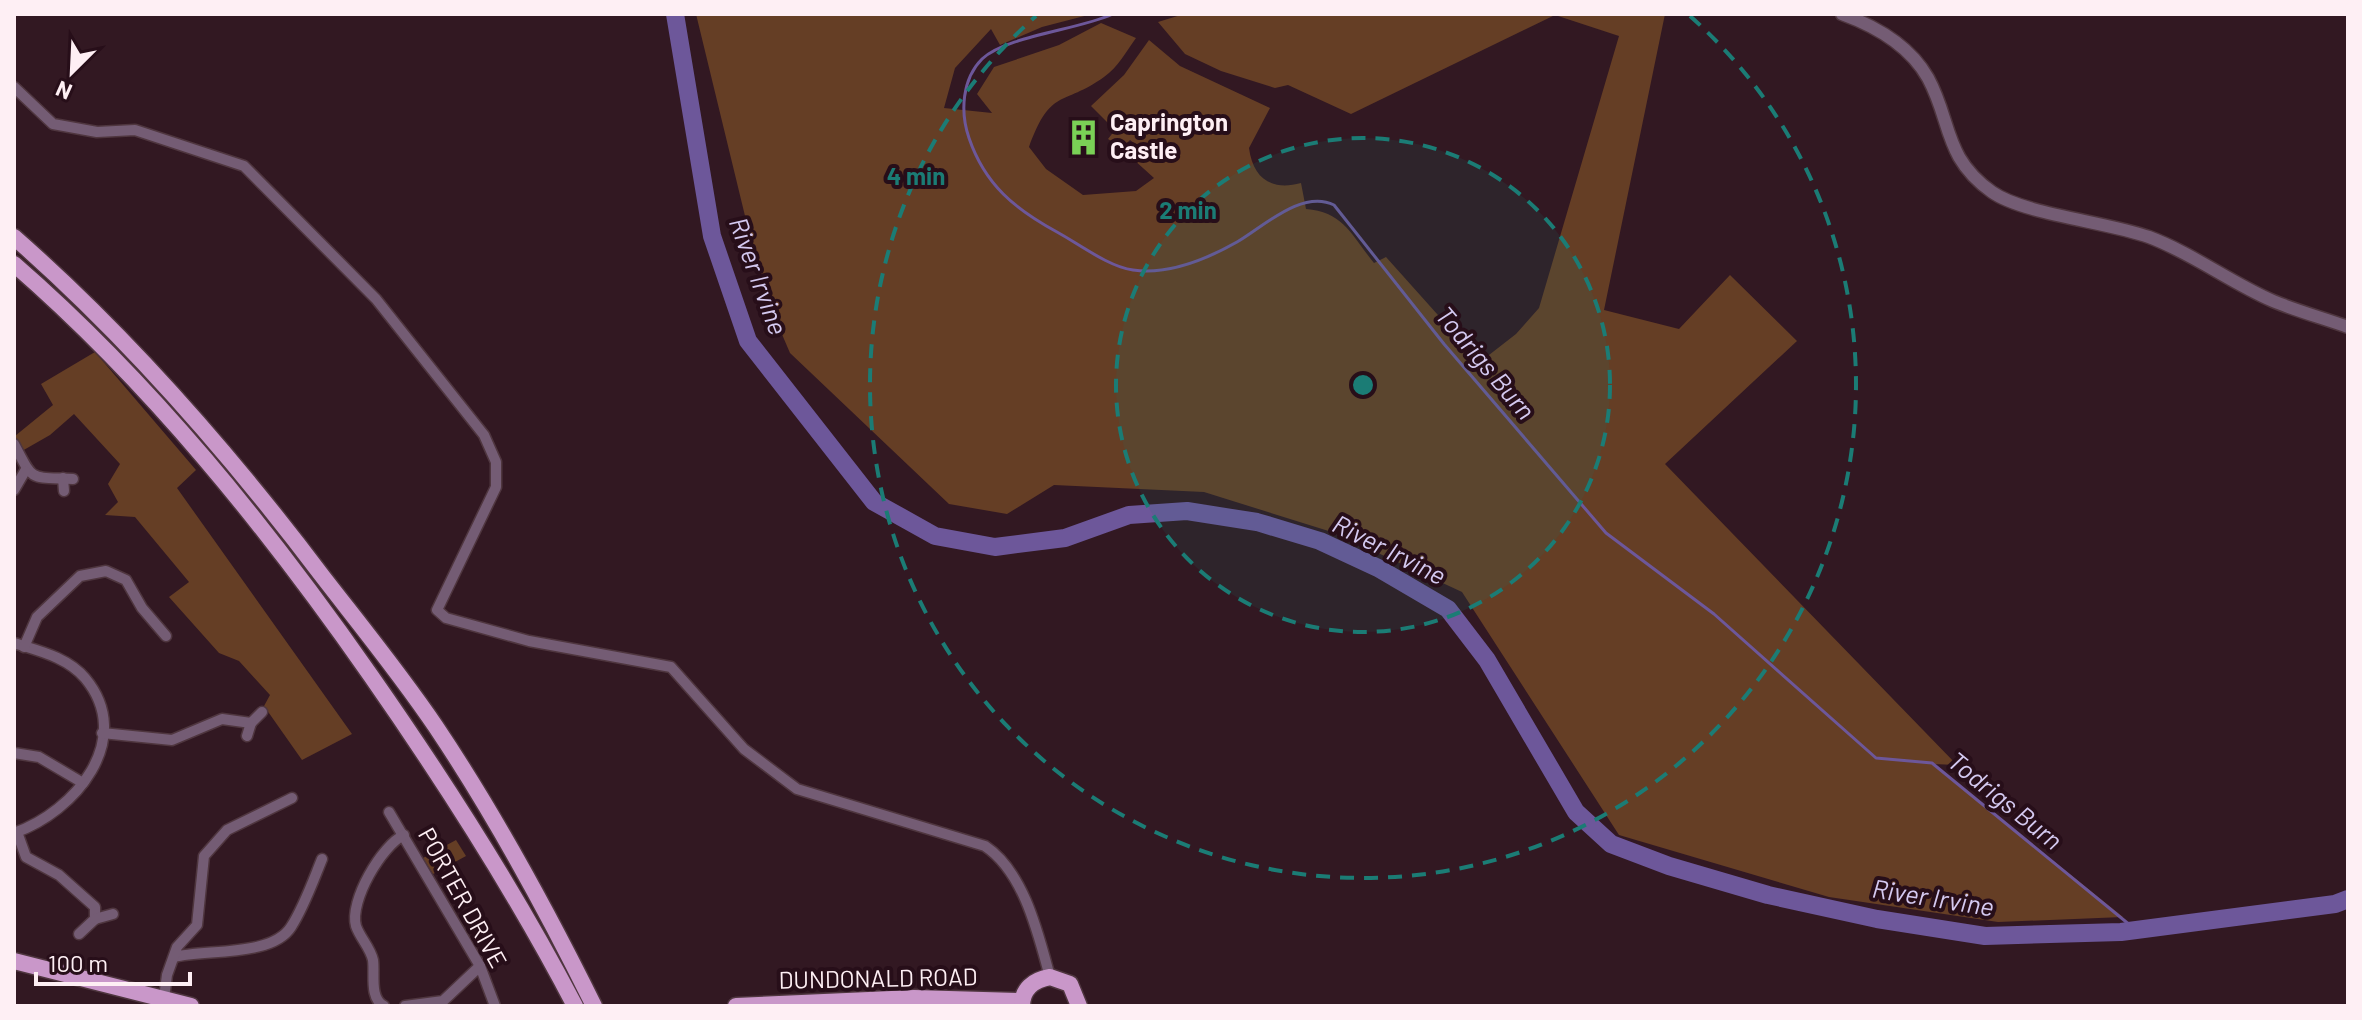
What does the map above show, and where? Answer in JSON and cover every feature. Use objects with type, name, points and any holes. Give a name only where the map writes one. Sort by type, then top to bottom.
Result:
[{"type":"main road","points":[[14,237],[60,278],[162,383],[273,510],[441,735],[470,780],[594,1006]]},
{"type":"main road","points":[[14,264],[148,395],[244,505],[331,619],[452,793],[575,1006]]},
{"type":"main road","points":[[14,961],[191,1006]]},
{"type":"main road","points":[[1022,1004],[1031,984],[1050,977],[1070,984],[1079,1006]]},
{"type":"main road","name":"DUNDONALD ROAD","points":[[736,1006],[914,998],[1022,1004]]},
{"type":"street","points":[[1842,14],[1903,46],[1928,78],[1947,136],[1964,167],[1993,193],[2017,204],[2099,221],[2152,238],[2272,301],[2348,327]]},
{"type":"street","points":[[14,87],[53,124],[97,132],[135,130],[244,166],[376,299],[484,435],[496,462],[496,487],[437,610],[446,618],[529,641],[671,667],[744,749],[797,789],[985,846],[1000,857],[1036,924],[1050,977]]},
{"type":"street","points":[[14,444],[25,471]]},
{"type":"street","points":[[25,471],[68,478],[64,491]]},
{"type":"street","points":[[14,490],[25,471]]},
{"type":"street","points":[[95,919],[95,907],[79,891],[26,857],[15,832],[39,824],[72,799],[98,763],[102,704],[84,677],[63,660],[19,645],[37,617],[80,576],[106,571],[126,580],[142,608],[166,636]]},
{"type":"street","points":[[247,736],[251,723],[262,712]]},
{"type":"street","points":[[102,733],[172,740],[222,719],[251,723]]},
{"type":"street","points":[[14,753],[39,757],[83,783]]},
{"type":"street","points":[[164,998],[177,947],[197,925],[204,856],[227,830],[292,798]]},
{"type":"street","name":"PORTER DRIVE","points":[[389,812],[480,966],[495,1006]]},
{"type":"street","points":[[384,1006],[375,996],[372,956],[356,925],[355,911],[380,856],[391,841],[404,835]]},
{"type":"street","points":[[174,957],[264,946],[282,938],[291,927],[322,859]]},
{"type":"street","points":[[79,934],[95,919],[113,914]]},
{"type":"street","points":[[405,1006],[443,1001],[458,991],[480,966]]},
{"type":"shaded area","points":[[696,14],[1092,14],[1042,27],[1000,45],[991,29],[955,68],[944,108],[992,113],[977,94],[994,67],[1059,45],[1101,23],[1136,38],[1109,73],[1051,106],[1029,147],[1046,169],[1083,195],[1136,191],[1154,178],[1133,159],[1142,149],[1130,140],[1122,148],[1108,139],[1115,130],[1091,106],[1124,75],[1149,40],[1180,66],[1270,108],[1249,148],[1260,175],[1273,184],[1301,183],[1306,209],[1338,220],[1374,263],[1386,257],[1480,362],[1516,334],[1539,308],[1619,36],[1555,15],[1351,114],[1288,85],[1275,88],[1221,71],[1185,54],[1158,22],[1184,14],[1665,14],[1604,310],[1679,329],[1730,275],[1797,341],[1665,464],[1957,765],[1933,764],[2123,917],[1998,922],[1829,897],[1619,835],[1462,592],[1335,533],[1204,492],[1054,485],[1007,514],[949,504],[790,353],[763,290]]},
{"type":"shaded area","points":[[95,352],[196,470],[177,488],[352,734],[302,760],[264,706],[270,695],[239,661],[219,653],[169,597],[189,582],[135,517],[105,515],[118,502],[108,484],[120,464],[74,414],[50,435],[22,451],[15,436],[53,405],[41,384]]},
{"type":"shaded area","points":[[456,840],[466,856],[433,874],[423,858]]},
{"type":"waterway","name":"River Irvine","points":[[675,14],[712,236],[748,341],[874,502],[935,536],[995,547],[1065,538],[1129,515],[1187,511],[1257,522],[1320,541],[1378,568],[1448,609],[1487,660],[1576,812],[1611,844],[1669,866],[1768,895],[1877,919],[1985,936],[2121,932],[2335,904],[2348,899]]},
{"type":"waterway","name":"Todrigs Burn","points":[[1113,14],[993,51],[982,59],[970,76],[964,107],[969,138],[984,169],[1015,205],[1104,260],[1124,268],[1146,271],[1173,268],[1213,254],[1296,206],[1322,201],[1334,205],[1444,344],[1606,533],[1714,614],[1876,758],[1932,763],[2136,930]]},
{"type":"place","name":"Caprington Castle","points":[[1084,137]]}]
